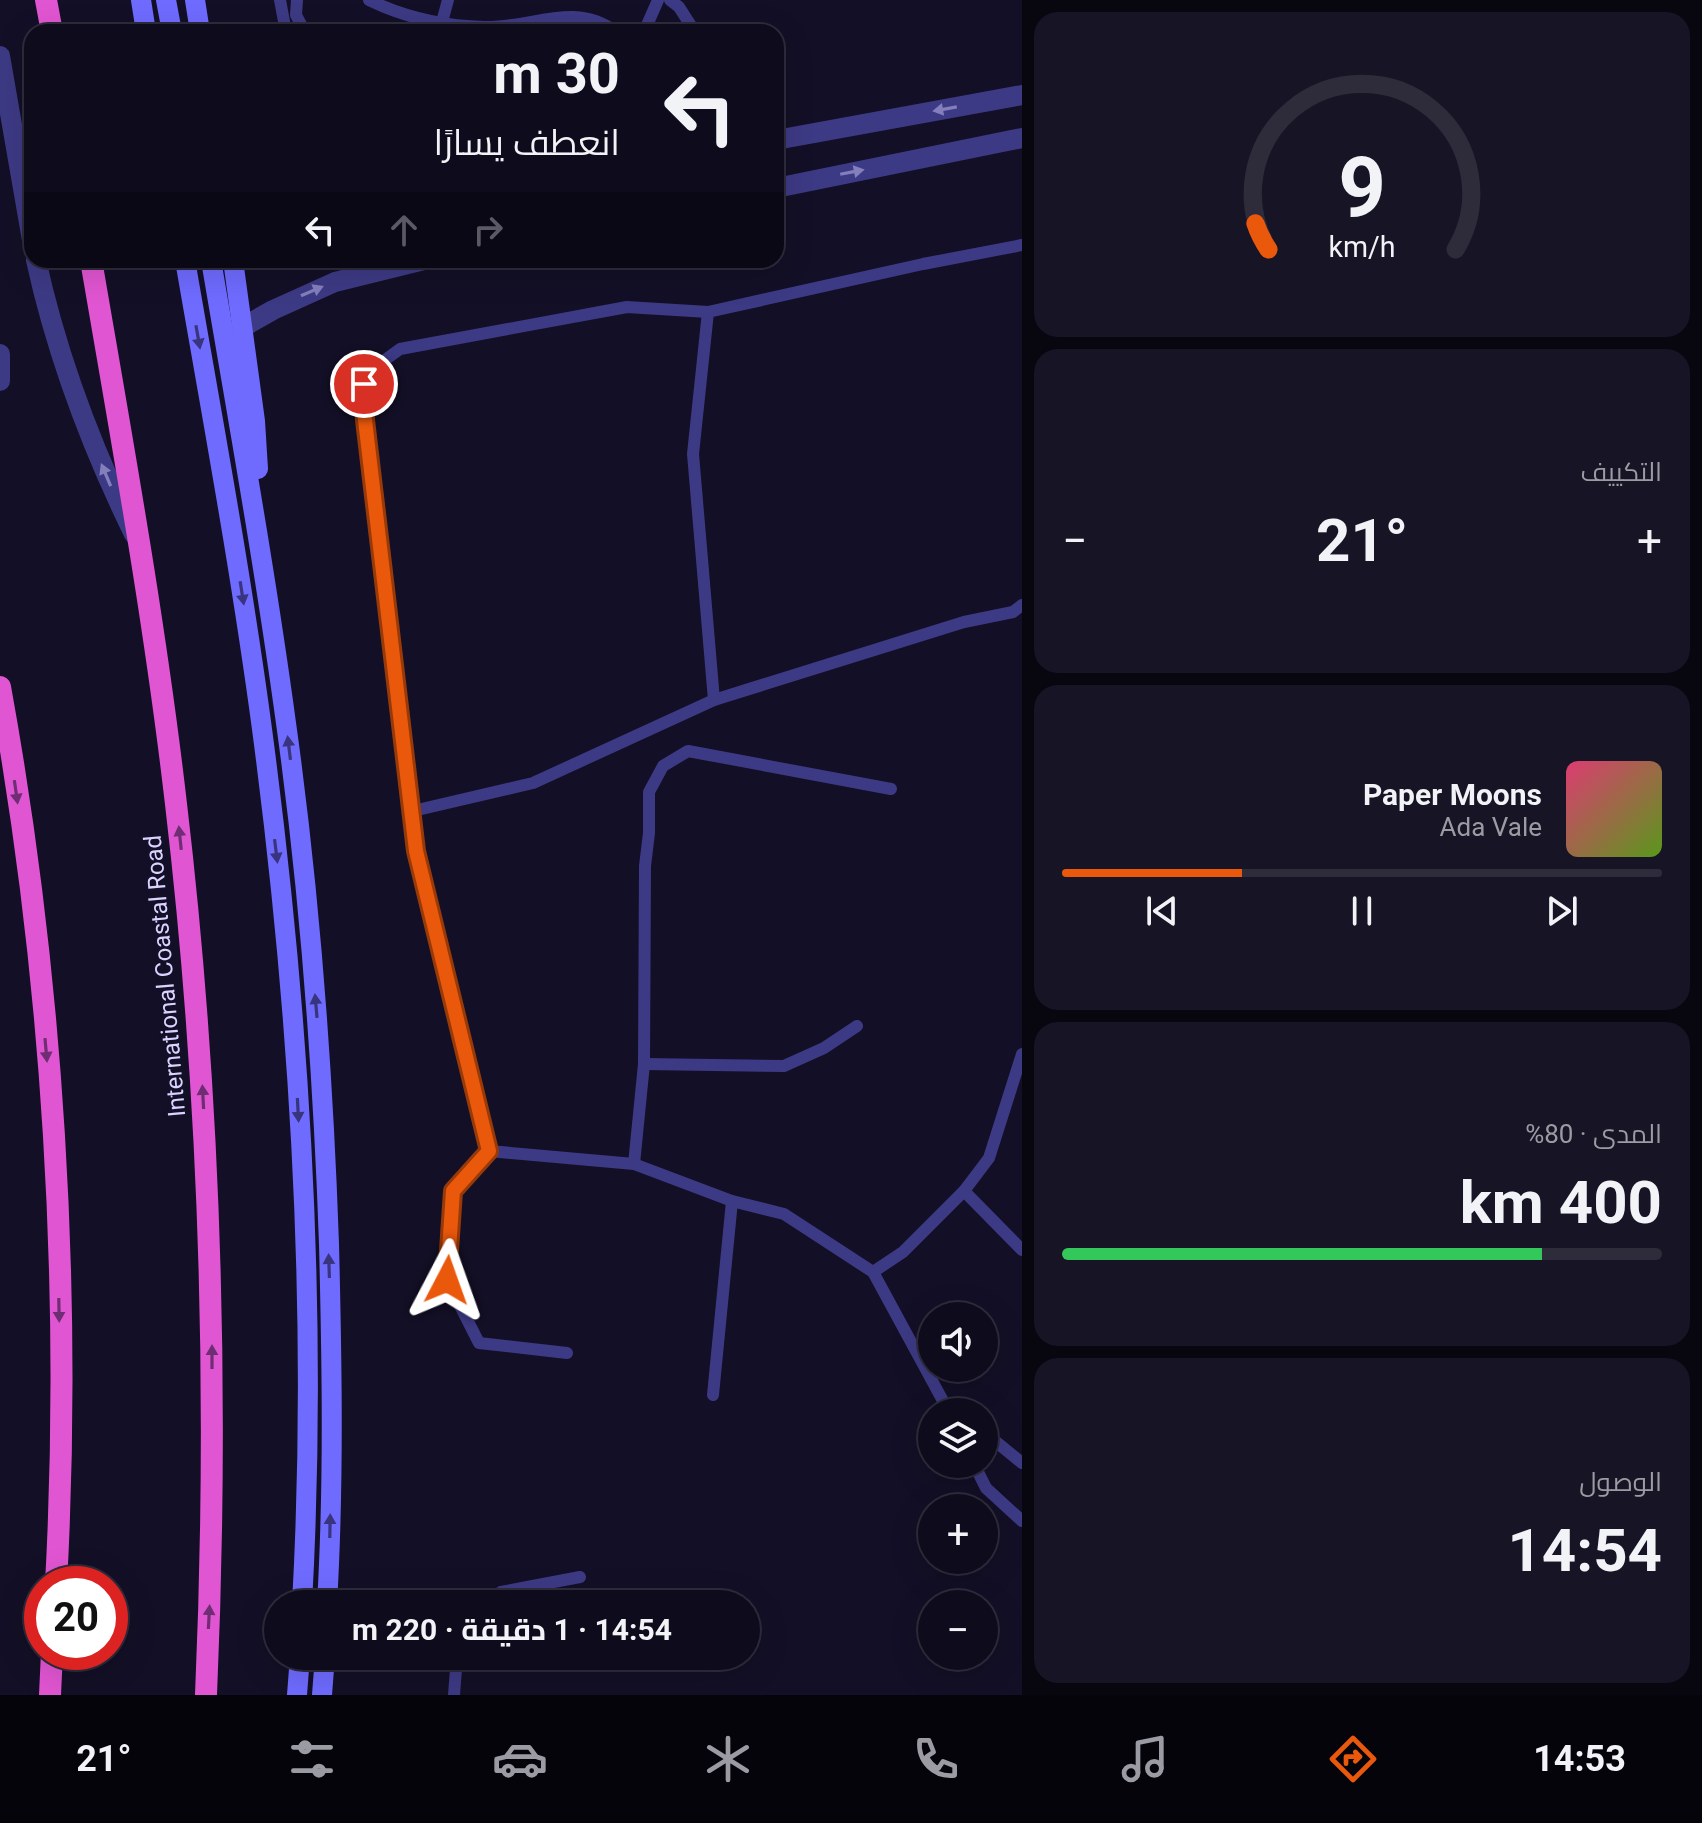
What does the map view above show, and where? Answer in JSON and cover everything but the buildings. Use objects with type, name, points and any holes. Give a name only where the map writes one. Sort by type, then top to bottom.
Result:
[{"type":"highway","points":[[46,0],[50,24]]},
{"type":"highway","name":"International Coastal Road","points":[[92,268],[139,545],[176,805],[190,935],[204,1123],[211,1298],[213,1443],[206,1695]]},
{"type":"highway","points":[[0,687],[25,848],[41,986],[52,1125],[59,1265],[61,1405],[57,1566]]},
{"type":"highway","points":[[50,1695],[51,1670]]},
{"type":"main road","points":[[141,0],[145,24]]},
{"type":"main road","points":[[166,0],[170,24]]},
{"type":"main road","points":[[195,0],[199,24]]},
{"type":"main road","points":[[186,268],[262,728],[292,1017],[306,1307],[302,1590]]},
{"type":"main road","points":[[212,268],[265,581],[304,870],[320,1059],[331,1321],[332,1452],[327,1590]]},
{"type":"main road","points":[[234,268],[255,421],[265,581]]},
{"type":"main road","points":[[297,1695],[299,1670]]},
{"type":"main road","points":[[322,1695],[324,1670]]},
{"type":"street","points":[[0,56],[24,194]]},
{"type":"street","points":[[784,139],[1022,95]]},
{"type":"street","points":[[784,186],[1022,138]]},
{"type":"street","points":[[38,268],[60,352],[82,418],[139,545]]},
{"type":"street","points":[[243,327],[335,282],[392,268]]},
{"type":"street","points":[[0,354],[0,381]]},
{"type":"lane","points":[[280,0],[284,24]]},
{"type":"lane","points":[[297,0],[296,15],[300,24]]},
{"type":"lane","points":[[369,0],[411,16],[457,24]]},
{"type":"lane","points":[[442,22],[448,0]]},
{"type":"lane","points":[[648,24],[658,0]]},
{"type":"lane","points":[[677,2],[690,24]]},
{"type":"lane","points":[[520,24],[565,15],[602,24]]},
{"type":"lane","points":[[489,1151],[416,851],[365,420],[364,384],[378,365],[400,349],[627,307],[708,312],[1022,245]]},
{"type":"lane","points":[[708,312],[693,454],[714,700]]},
{"type":"lane","points":[[413,811],[533,783],[714,700],[964,622],[1013,612],[1022,605]]},
{"type":"lane","points":[[634,1164],[644,1064],[645,866],[649,792],[663,766],[688,751],[891,789]]},
{"type":"lane","points":[[644,1064],[784,1066],[824,1048],[857,1026]]},
{"type":"lane","points":[[873,1272],[903,1252],[964,1191],[989,1158],[1016,1094],[1022,1054]]},
{"type":"lane","points":[[489,1151],[634,1164],[732,1201],[784,1214],[873,1272],[942,1398]]},
{"type":"lane","points":[[489,1151],[453,1191],[447,1280],[479,1343],[567,1353]]},
{"type":"lane","points":[[964,1191],[1022,1250]]},
{"type":"lane","points":[[713,1395],[732,1201]]},
{"type":"lane","points":[[998,1443],[1022,1463]]},
{"type":"lane","points":[[981,1478],[986,1488],[1022,1521]]},
{"type":"lane","points":[[512,1590],[580,1577]]},
{"type":"lane","points":[[454,1695],[456,1670]]},
{"type":"route","points":[[364,384],[365,420],[416,851],[489,1151],[453,1191],[447,1280]]}]
